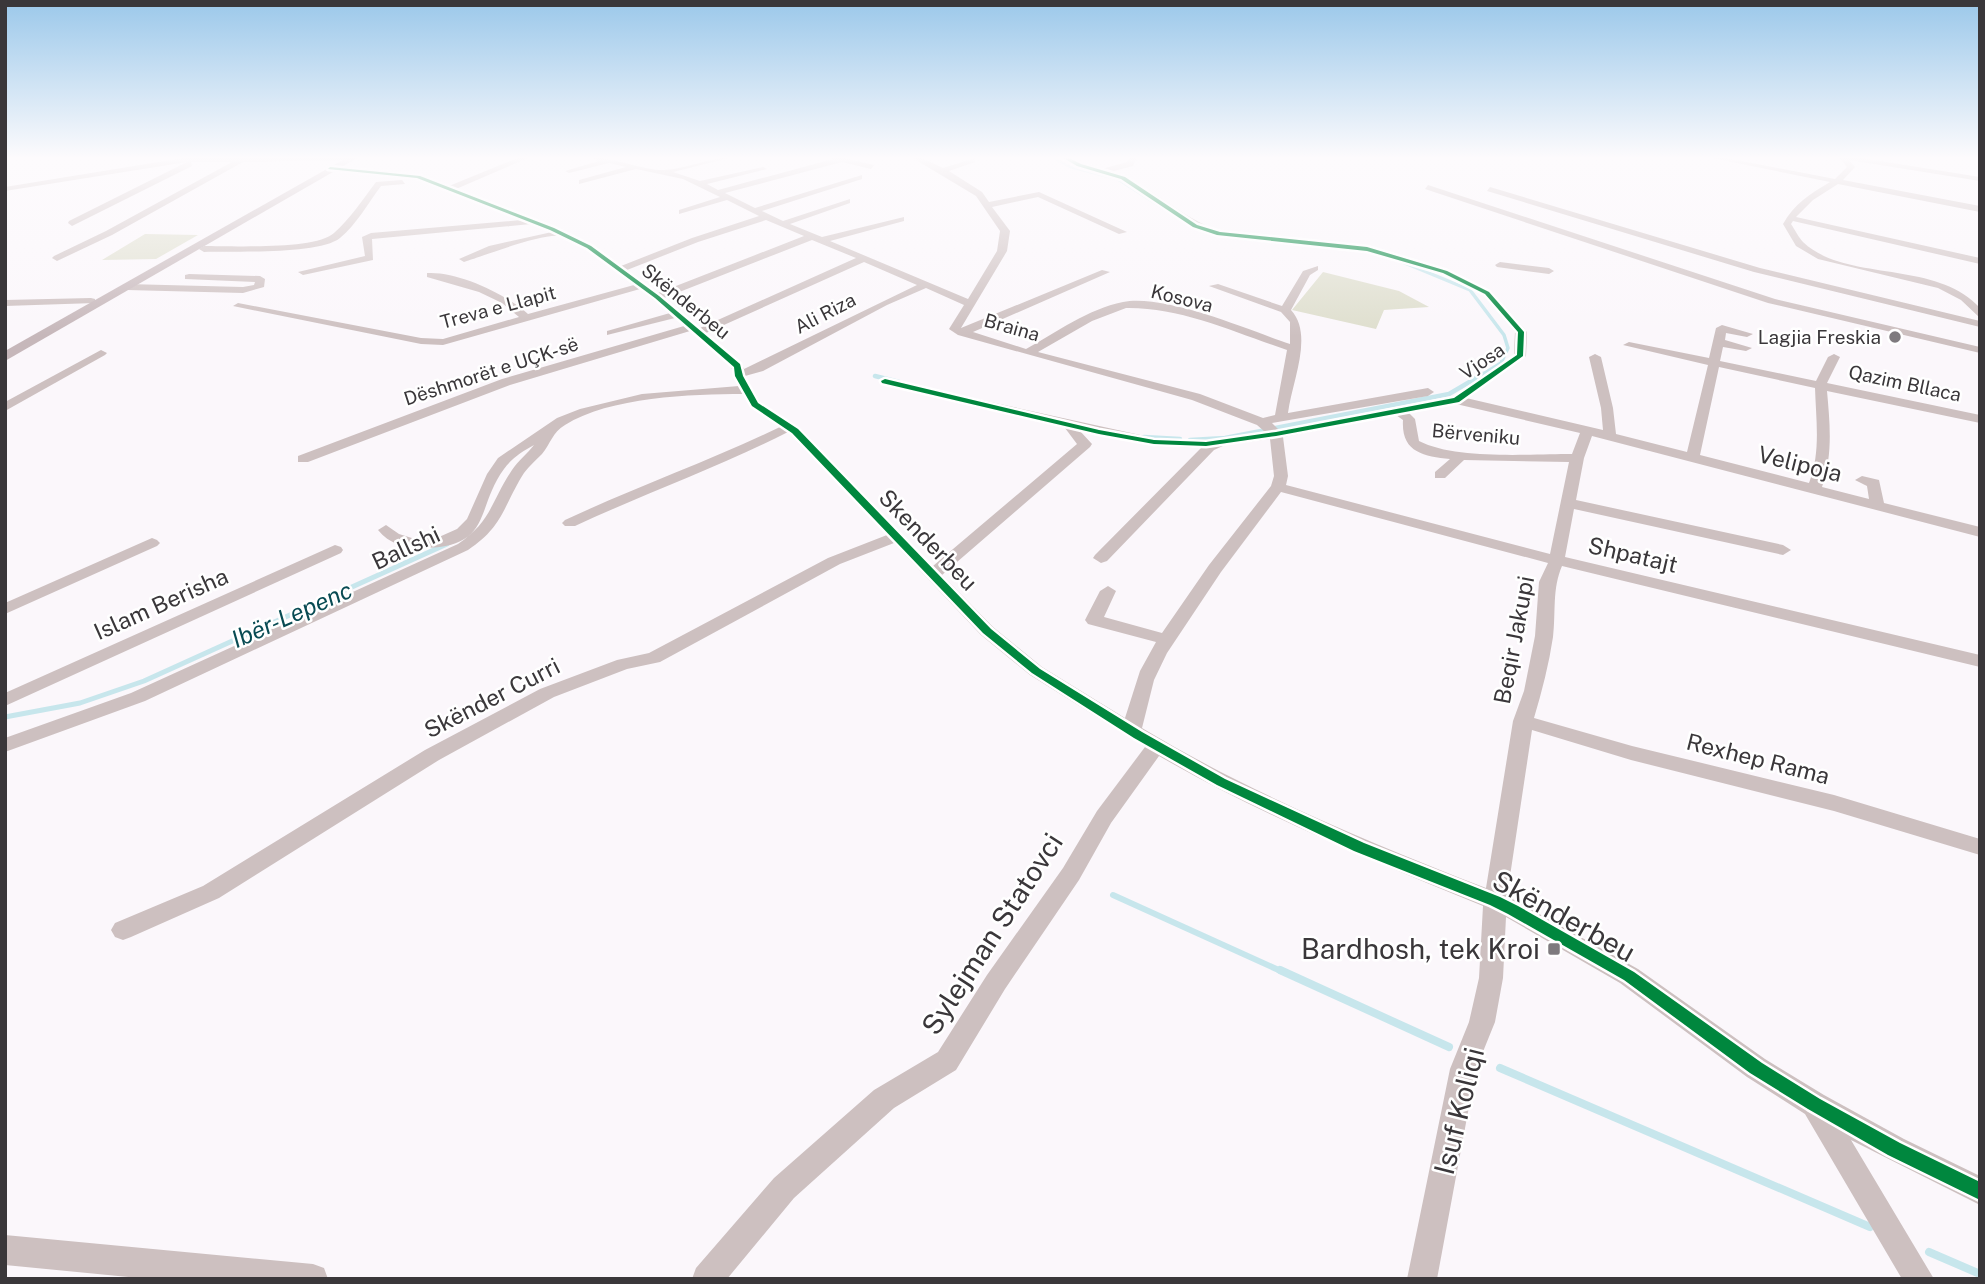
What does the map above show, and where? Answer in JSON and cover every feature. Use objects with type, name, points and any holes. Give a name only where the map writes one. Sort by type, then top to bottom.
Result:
[{"type":"main road","points":[[5,349],[243,217]]},
{"type":"main road","points":[[5,357],[247,217]]},
{"type":"street","points":[[72,222],[81,217]]},
{"type":"street","points":[[57,258],[138,217]]},
{"type":"street","points":[[204,249],[283,247],[328,241],[336,237],[352,217]]},
{"type":"street","name":"Skënderbeu","points":[[522,217],[589,247],[679,314],[737,366],[755,404],[792,429]]},
{"type":"street","points":[[619,270],[755,217]]},
{"type":"street","points":[[769,217],[972,304]]},
{"type":"street","points":[[782,224],[802,217]]},
{"type":"street","name":"Braina","points":[[996,217],[1005,231],[1002,251],[955,329],[1196,397],[1268,427]]},
{"type":"street","points":[[1089,217],[1122,232]]},
{"type":"street","name":"Vjosa","points":[[1181,217],[1195,226],[1219,234],[1367,249],[1445,272],[1487,293],[1521,332],[1520,356],[1456,400],[1398,411],[1268,427]]},
{"type":"street","points":[[1518,217],[1772,301],[1980,350]]},
{"type":"street","points":[[1581,217],[1757,270],[1980,324]]},
{"type":"street","points":[[1972,290],[1948,288],[1819,255],[1793,236],[1787,224],[1790,218],[1980,261]]},
{"type":"street","points":[[657,297],[818,238],[901,219]]},
{"type":"street","points":[[303,272],[370,258],[367,237],[377,234],[536,222]]},
{"type":"street","points":[[1595,230],[1611,226]]},
{"type":"street","points":[[464,258],[492,248],[561,233]]},
{"type":"street","name":"Dëshmorët e UÇK-së","points":[[303,459],[494,386],[696,329],[863,258]]},
{"type":"street","points":[[1500,265],[1549,271]]},
{"type":"street","points":[[1285,310],[1307,273],[1315,268]]},
{"type":"street","points":[[962,333],[1105,272]]},
{"type":"street","points":[[431,275],[494,293],[526,318]]},
{"type":"street","points":[[127,286],[243,290],[259,287],[260,279],[189,277]]},
{"type":"street","name":"Ali Riza","points":[[743,382],[759,368],[883,303],[927,284]]},
{"type":"street","name":"Treva e Llapit","points":[[239,306],[421,341],[443,342],[640,286]]},
{"type":"street","points":[[1214,286],[1285,310],[1295,321],[1297,342],[1292,348],[1292,370],[1282,399],[1281,417]]},
{"type":"street","points":[[1948,288],[1968,298],[1980,315]]},
{"type":"street","points":[[5,303],[90,301]]},
{"type":"street","name":"Kosova","points":[[1029,352],[1091,319],[1119,307],[1136,304],[1161,307],[1292,348]]},
{"type":"street","points":[[611,333],[679,314]]},
{"type":"street","points":[[1720,333],[1747,334]]},
{"type":"street","points":[[1720,333],[1746,348]]},
{"type":"street","points":[[1692,459],[1720,333]]},
{"type":"street","name":"Qazim Bllaca","points":[[1629,345],[1980,419]]},
{"type":"street","points":[[5,407],[101,353]]},
{"type":"street","name":"Qazim Bllaca","points":[[1821,384],[1834,357]]},
{"type":"street","points":[[1595,358],[1609,414],[1609,438]]},
{"type":"street","points":[[885,381],[1071,426],[1154,442],[1239,441],[1265,445],[1280,459]]},
{"type":"street","name":"Ballshi","points":[[5,746],[138,698],[463,547],[494,523],[518,472],[542,445],[547,433],[586,412],[633,400],[743,382]]},
{"type":"street","points":[[1814,488],[1822,467],[1824,444],[1821,384]]},
{"type":"street","points":[[1239,441],[1268,427],[1281,417],[1307,415],[1428,392]]},
{"type":"street","name":"Velipoja","points":[[1456,400],[1814,488],[1980,532]]},
{"type":"street","name":"Bërveniku","points":[[1398,411],[1409,419],[1409,437],[1416,447],[1462,455],[1577,458]]},
{"type":"street","points":[[932,575],[1085,444],[1072,431],[1071,426]]},
{"type":"street","points":[[1132,729],[1140,697],[1153,665],[1168,640],[1235,542],[1278,487],[1281,476],[1280,459],[1268,427]]},
{"type":"street","points":[[570,523],[630,495],[718,463],[792,429]]},
{"type":"street","name":"Skenderbeu","points":[[792,429],[987,631],[1036,671]]},
{"type":"street","name":"Beqir Jakupi","points":[[1495,901],[1523,721],[1533,691],[1544,636],[1547,582],[1558,560],[1577,458],[1587,432]]},
{"type":"street","points":[[386,530],[390,536],[411,544],[424,544],[442,541],[466,530],[498,468],[515,450],[547,433]]},
{"type":"street","points":[[1101,558],[1209,447],[1220,443]]},
{"type":"street","points":[[1440,475],[1462,455]]},
{"type":"street","points":[[1861,480],[1874,483],[1877,505]]},
{"type":"street","name":"Shpatajt","points":[[1278,487],[1558,560],[1980,661]]},
{"type":"street","points":[[1569,503],[1783,550]]},
{"type":"street","name":"Skënder Curri","points":[[123,930],[211,892],[432,755],[547,693],[624,664],[654,658],[834,561],[896,537]]},
{"type":"street","points":[[5,609],[152,543]]},
{"type":"street","name":"Islam Berisha","points":[[5,700],[335,550]]},
{"type":"street","points":[[1108,591],[1094,620],[1168,640]]},
{"type":"street","name":"Skënderbeu","points":[[1036,671],[1083,702],[1221,782],[1359,848],[1495,901],[1629,976],[1756,1068],[1814,1104],[1894,1149],[1980,1191]]},
{"type":"street","name":"Rexhep Rama","points":[[1523,721],[1631,753],[1834,803],[1980,847]]},
{"type":"street","name":"Sylejman Statovci","points":[[707,1279],[784,1188],[884,1099],[947,1061],[996,982],[1072,874],[1104,817],[1157,746]]},
{"type":"street","name":"Isuf Koliqi","points":[[1422,1279],[1463,1069],[1482,1022],[1491,978],[1495,901]]},
{"type":"street","points":[[1814,1104],[1919,1279]]},
{"type":"street","points":[[5,1250],[313,1279]]},
{"type":"green space","points":[[145,234],[198,235],[156,259],[102,260]]},
{"type":"green space","points":[[1323,272],[1399,291],[1429,307],[1384,310],[1376,329],[1292,310]]},
{"type":"waterway","name":"Ibër-Lepenc","points":[[1177,217],[1194,228]]},
{"type":"waterway","name":"Ibër-Lepenc","points":[[1227,237],[1284,243]]},
{"type":"waterway","name":"Ibër-Lepenc","points":[[1400,261],[1470,290],[1504,335],[1508,348],[1501,363],[1480,376]]},
{"type":"waterway","name":"Ibër-Lepenc","points":[[1190,440],[1225,438],[1449,394],[1483,374]]},
{"type":"waterway","name":"Ibër-Lepenc","points":[[875,376],[899,382]]},
{"type":"waterway","name":"Ibër-Lepenc","points":[[1144,437],[1180,439]]},
{"type":"waterway","name":"Ibër-Lepenc","points":[[5,717],[80,703],[144,681],[447,544]]},
{"type":"waterway","points":[[1113,895],[1283,972]]},
{"type":"waterway","points":[[1280,970],[1449,1047]]},
{"type":"waterway","points":[[1500,1068],[1870,1227]]},
{"type":"waterway","points":[[1929,1252],[1980,1274]]},
{"type":"cycle path","points":[[521,217],[589,247],[657,297],[737,366],[739,376],[755,404],[795,431],[987,631],[1036,671],[1138,735],[1221,782],[1359,847],[1513,910],[1629,976],[1756,1068],[1814,1104],[1894,1149],[1980,1191]]},
{"type":"cycle path","points":[[885,381],[1099,432],[1154,442],[1206,444],[1276,434],[1456,400],[1520,356],[1521,332],[1487,293],[1445,272],[1367,249],[1219,234],[1195,226],[1181,217]]},
{"type":"place","name":"Lagjia Freskia","points":[[1895,337]]},
{"type":"place","name":"Bardhosh, tek Kroi","points":[[1554,949]]}]
